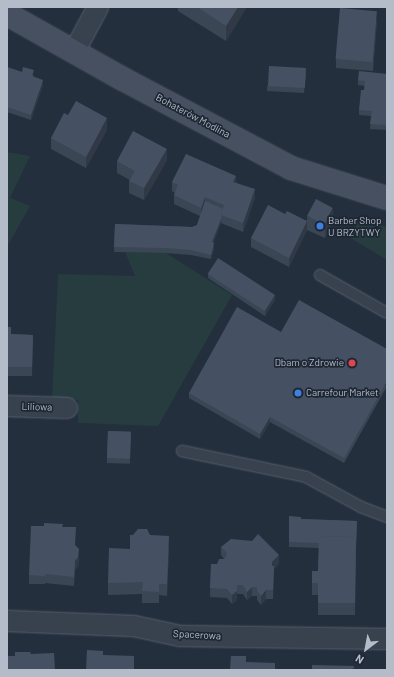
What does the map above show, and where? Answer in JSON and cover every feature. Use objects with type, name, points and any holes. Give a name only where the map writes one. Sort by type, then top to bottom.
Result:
[{"type":"main road","name":"Bohaterów Modlina","points":[[7,14],[74,52],[291,168],[387,198]]},
{"type":"street","points":[[74,52],[98,7]]},
{"type":"street","name":"Liliowa","points":[[7,406],[67,408]]},
{"type":"street","name":"Spacerowa","points":[[7,621],[134,626],[180,636],[387,639]]},
{"type":"lane","points":[[320,275],[387,313]]},
{"type":"lane","points":[[182,451],[306,477],[361,507],[387,517]]},
{"type":"green space","points":[[7,152],[30,156],[10,198],[30,206],[7,247]]},
{"type":"green space","points":[[359,220],[387,227],[387,260],[349,237]]},
{"type":"green space","points":[[125,252],[166,253],[232,295],[158,426],[78,423],[78,400],[52,399],[58,274],[135,276]]},
{"type":"building","points":[[197,7],[238,7],[226,26]]},
{"type":"building","points":[[340,8],[377,11],[372,62],[336,59]]},
{"type":"building","points":[[269,66],[306,68],[305,88],[268,86]]},
{"type":"building","points":[[7,67],[22,72],[23,67],[34,70],[32,76],[43,80],[31,115],[7,107]]},
{"type":"building","points":[[359,71],[387,74],[387,125],[370,124],[372,111],[359,110],[361,90],[364,90],[365,81],[358,80]]},
{"type":"building","points":[[76,101],[107,118],[86,157],[51,138],[64,113],[68,115]]},
{"type":"building","points":[[133,131],[167,149],[144,188],[129,181],[135,171],[117,161]]},
{"type":"building","points":[[186,154],[236,176],[233,182],[255,189],[243,223],[221,215],[224,205],[205,197],[201,208],[174,195],[178,185],[172,182]]},
{"type":"building","points":[[316,199],[333,208],[324,225],[307,216]]},
{"type":"building","points":[[205,201],[223,209],[221,219],[212,242],[214,243],[211,255],[191,250],[114,247],[115,224],[192,227],[197,225]]},
{"type":"building","points":[[268,205],[285,214],[287,211],[307,221],[289,258],[251,238]]},
{"type":"building","points":[[218,258],[275,295],[265,311],[208,274]]},
{"type":"building","points":[[299,300],[387,349],[387,381],[344,458],[270,417],[260,434],[189,393],[237,307],[281,332]]},
{"type":"building","points":[[7,327],[11,327],[11,334],[33,335],[32,367],[8,367]]},
{"type":"building","points":[[108,431],[131,432],[130,459],[107,458]]},
{"type":"building","points":[[289,516],[301,517],[301,519],[357,521],[356,544],[356,537],[319,536],[319,543],[289,542]]},
{"type":"building","points":[[44,523],[63,524],[62,527],[76,527],[75,545],[79,549],[78,557],[75,561],[74,577],[45,574],[45,576],[29,575],[31,526],[44,526]]},
{"type":"building","points":[[138,529],[147,529],[150,535],[169,536],[167,584],[159,584],[159,592],[142,591],[143,582],[108,583],[109,548],[130,549],[130,535],[133,535]]},
{"type":"building","points":[[258,534],[279,555],[272,562],[272,566],[274,566],[273,590],[266,590],[261,596],[257,591],[257,587],[252,587],[247,592],[243,585],[237,585],[237,591],[232,595],[227,589],[210,588],[211,564],[217,564],[219,559],[224,559],[226,557],[227,553],[221,547],[231,539],[252,541]]},
{"type":"building","points":[[319,536],[356,537],[355,603],[318,603],[318,583],[312,583],[312,571],[318,571]]},
{"type":"building","points":[[87,650],[103,651],[103,655],[134,656],[134,670],[86,670]]},
{"type":"building","points":[[15,652],[31,652],[30,654],[54,653],[55,670],[7,670],[7,656],[15,656]]},
{"type":"building","points":[[231,656],[246,656],[246,662],[275,663],[275,670],[230,670]]},
{"type":"building","points":[[312,665],[354,666],[354,668],[350,670],[312,670]]},
{"type":"place","name":"Barber Shop U BRZYTWY","points":[[320,226]]},
{"type":"place","name":"Dbam o Zdrowie","points":[[352,363]]},
{"type":"place","name":"Carrefour Market","points":[[298,393]]}]
